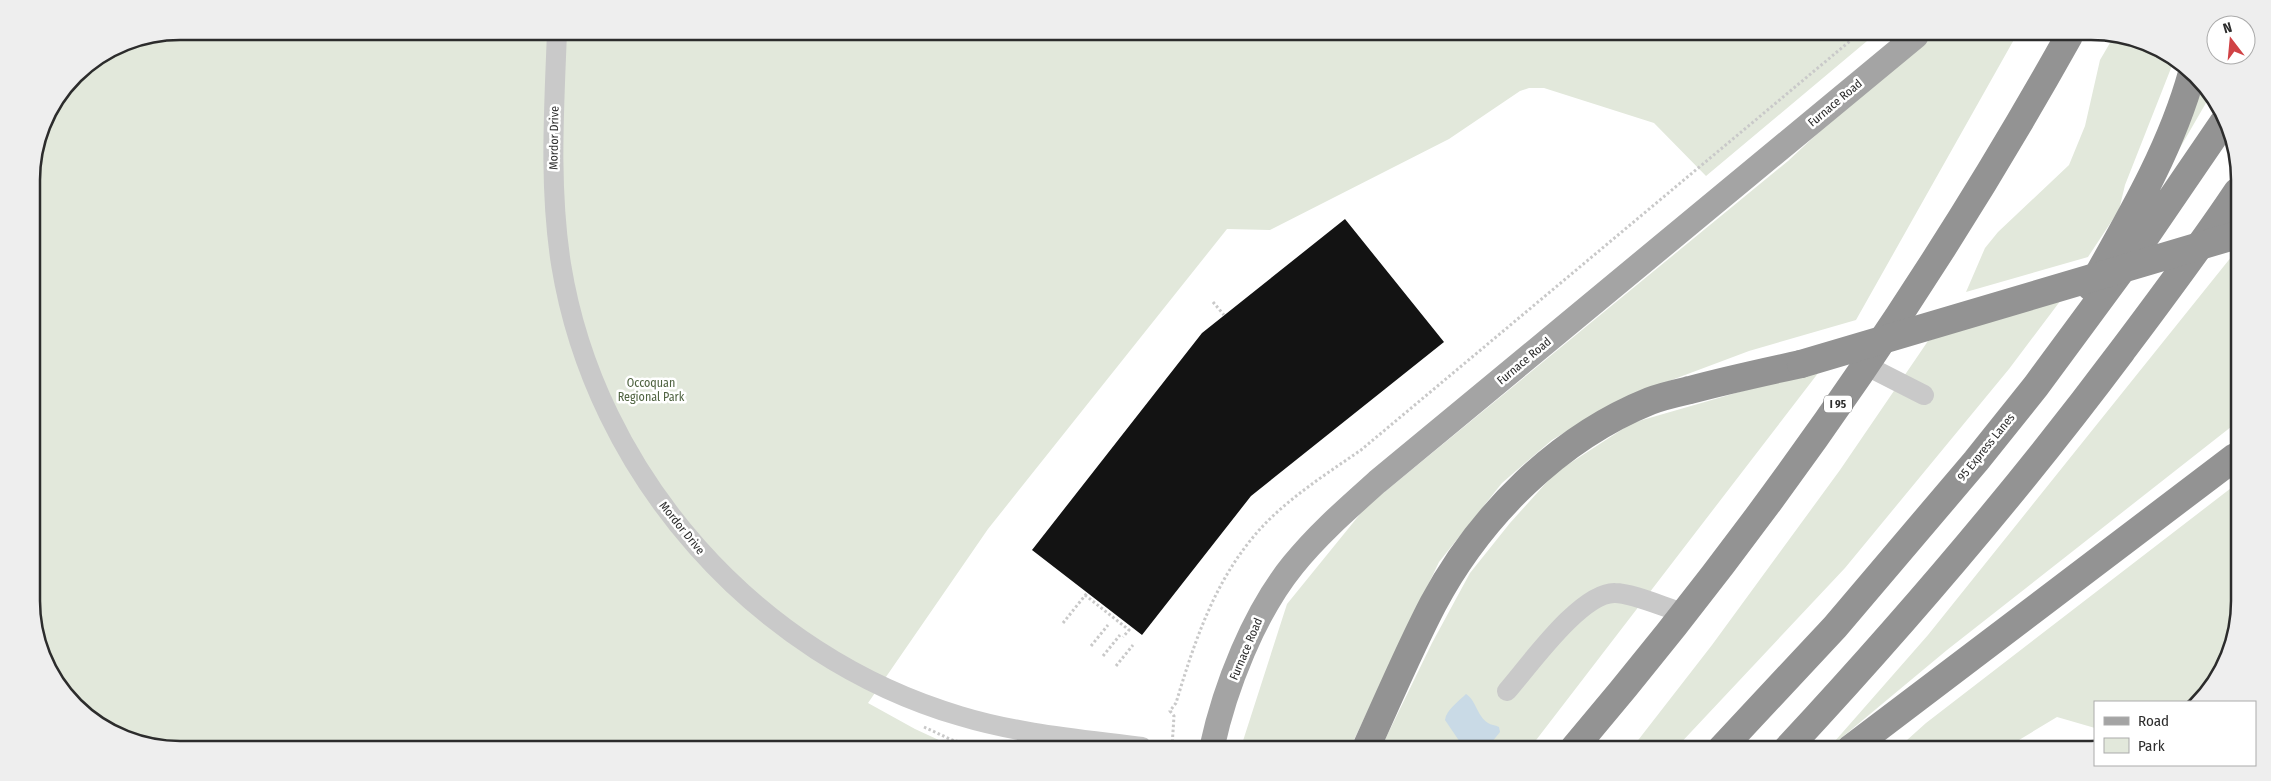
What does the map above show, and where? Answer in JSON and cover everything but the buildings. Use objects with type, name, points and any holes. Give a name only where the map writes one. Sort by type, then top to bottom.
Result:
[{"type":"highway","name":"I 95","points":[[1580,741],[1684,613],[1766,504],[1865,365],[1953,230],[2067,40]]},
{"type":"highway","points":[[2036,386],[2143,196],[2183,107],[2190,82]]},
{"type":"highway","name":"95 Express Lanes","points":[[1728,741],[1835,627],[1976,461],[2036,386],[2137,249],[2221,127]]},
{"type":"highway","points":[[1794,741],[1963,551],[2034,466],[2168,290],[2231,201]]},
{"type":"highway","points":[[1369,741],[1438,595],[1463,554],[1500,509],[1529,479],[1556,456],[1587,434],[1651,400],[1801,364],[2231,236]]},
{"type":"highway","points":[[1861,741],[2231,461]]},
{"type":"main road","name":"Furnace Road","points":[[1214,741],[1222,710],[1241,656],[1258,619],[1278,585],[1312,543],[1377,482],[1911,40]]},
{"type":"street","name":"Mordor Drive","points":[[557,40],[553,193],[561,266],[570,306],[587,362],[602,401],[621,439],[653,491],[683,531],[715,567],[755,605],[831,660],[870,680],[908,698],[986,724],[1098,741]]},
{"type":"street","points":[[1865,365],[1924,395]]},
{"type":"street","points":[[1507,691],[1565,624],[1597,596],[1619,593],[1684,613]]},
{"type":"path","points":[[1172,741],[1174,716],[1170,711],[1176,703],[1204,617],[1230,568],[1266,523],[1289,502],[1366,445],[1851,40]]},
{"type":"path","points":[[1213,302],[1224,315]]},
{"type":"path","points":[[1063,623],[1086,594],[1129,630],[1103,656]]},
{"type":"path","points":[[1091,646],[1108,625]]},
{"type":"path","points":[[1116,666],[1133,645]]},
{"type":"path","points":[[924,728],[956,741]]},
{"type":"green space","name":"Occoquan Regional Park","points":[[180,40],[1868,40],[1706,176],[1654,123],[1544,88],[1529,88],[1520,91],[1449,139],[1270,230],[1227,229],[988,529],[868,703],[941,741],[180,741],[144,736],[110,722],[95,712],[69,686],[54,663],[47,646],[41,619],[40,601],[40,171],[45,144],[54,118],[69,95],[88,75],[118,54],[135,47],[162,41]]},
{"type":"green space","points":[[1918,40],[2014,40],[1856,320],[1749,351],[1621,399],[1552,440],[1502,483],[1439,562],[1353,741],[1243,741],[1287,604],[1365,508],[1788,161]]},
{"type":"green space","points":[[2111,41],[2153,54],[2172,66],[2125,185],[2119,210],[2088,257],[1966,292],[1985,248],[1998,232],[2069,165],[2085,126],[2100,60]]},
{"type":"green space","points":[[2199,92],[2207,102],[2162,179]]},
{"type":"green space","points":[[2231,257],[2231,427],[1947,650],[1838,741],[1835,741],[1928,635]]},
{"type":"green space","points":[[2067,292],[2009,369],[1845,568],[1683,741],[1637,741],[1712,645],[1840,470],[1928,341]]},
{"type":"green space","points":[[1822,368],[1535,741],[1384,741],[1432,643],[1470,573],[1510,523],[1555,473],[1632,423]]},
{"type":"green space","points":[[2231,488],[2230,619],[2226,637],[2212,671],[2188,701],[2094,701],[2094,728],[2057,717],[2017,741],[1906,741],[1926,723]]},
{"type":"water","points":[[1466,694],[1472,700],[1484,720],[1489,724],[1499,727],[1500,732],[1493,741],[1459,741],[1445,720],[1450,709]]}]
